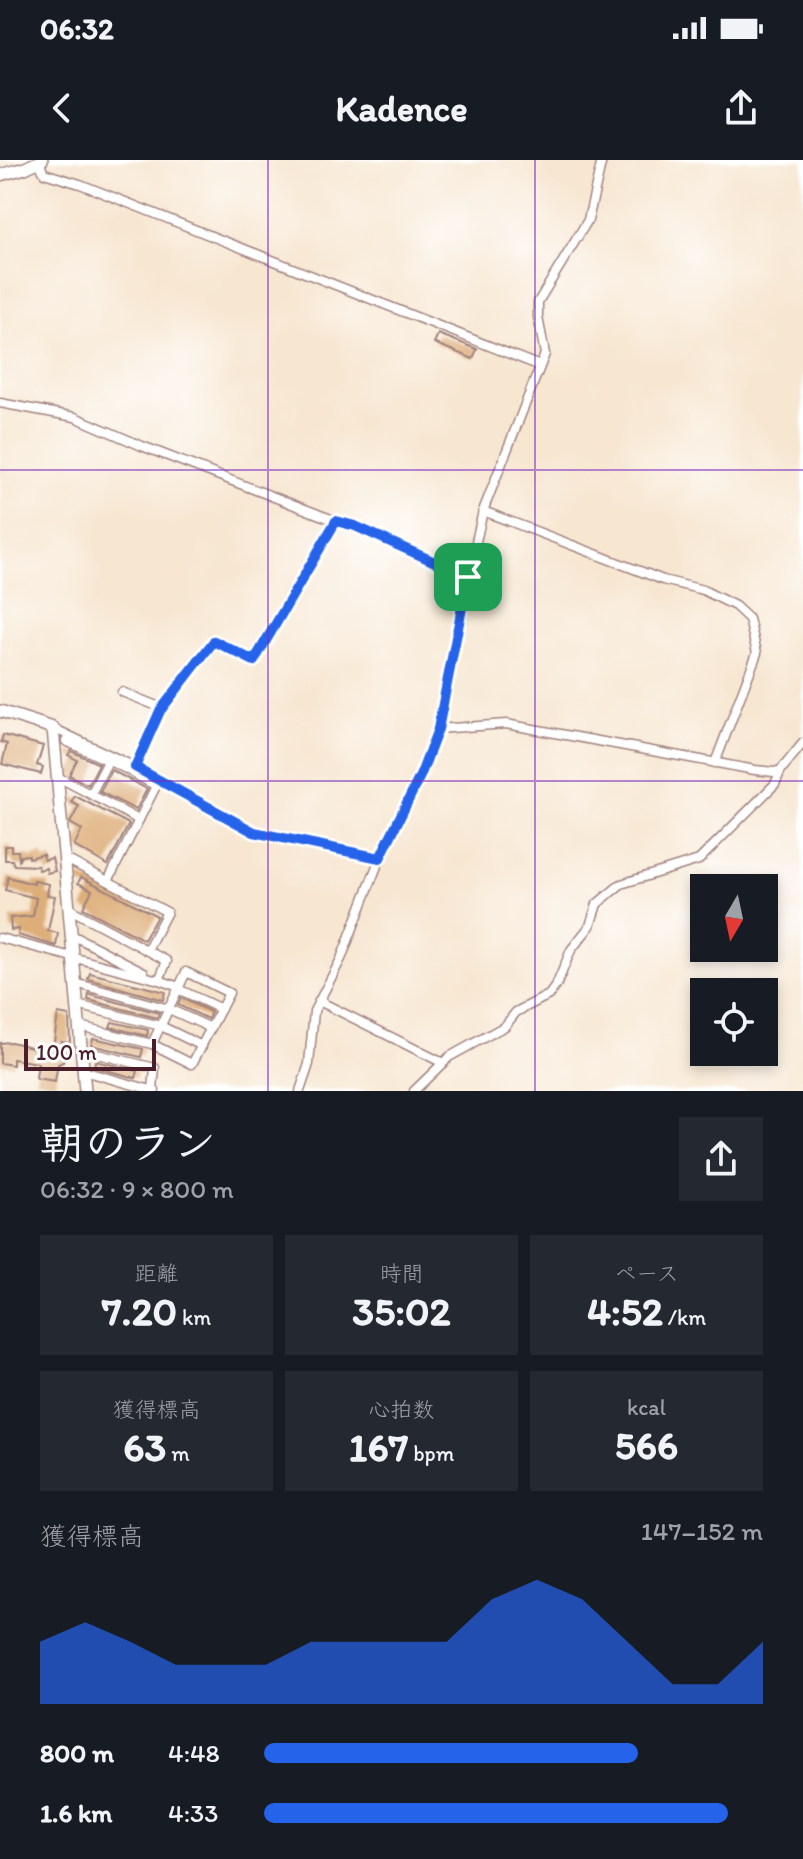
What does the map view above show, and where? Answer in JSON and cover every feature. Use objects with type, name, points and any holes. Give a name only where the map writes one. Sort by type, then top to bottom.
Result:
[{"type":"street","points":[[300,1091],[309,1064],[312,1020],[319,1001],[341,959],[380,858],[421,774],[438,729],[483,511],[545,346],[538,302],[588,220],[602,160]]},
{"type":"street","points":[[0,175],[40,161],[44,173],[80,184],[540,366]]},
{"type":"street","points":[[0,403],[75,417],[142,446],[355,526],[468,577]]},
{"type":"street","points":[[483,511],[663,580],[703,590],[735,606],[749,619],[757,653],[715,763]]},
{"type":"street","points":[[135,767],[162,708],[214,641],[254,661],[336,521]]},
{"type":"street","points":[[122,692],[162,708]]},
{"type":"street","points":[[0,711],[53,728],[135,767],[254,832],[380,858]]},
{"type":"street","points":[[438,729],[506,724],[715,763],[774,772],[781,770]]},
{"type":"street","points":[[53,728],[85,1091]]},
{"type":"street","points":[[66,741],[156,786],[108,881]]},
{"type":"street","points":[[414,1091],[449,1057],[505,1026],[516,1012],[549,995],[571,950],[590,926],[597,904],[621,884],[699,860],[767,794],[781,770],[803,743]]},
{"type":"street","points":[[91,794],[108,761]]},
{"type":"street","points":[[56,776],[139,820]]},
{"type":"street","points":[[64,858],[167,912],[147,950]]},
{"type":"street","points":[[68,908],[167,961],[159,980]]},
{"type":"street","points":[[70,934],[221,1009]]},
{"type":"street","points":[[0,938],[159,980]]},
{"type":"street","points":[[79,1026],[154,1045],[192,1064],[229,993],[186,972],[154,1045],[154,1091],[83,1071]]},
{"type":"street","points":[[75,983],[169,1009],[211,1028]]},
{"type":"street","points":[[319,1001],[443,1063]]},
{"type":"street","points":[[77,1005],[161,1026],[202,1046]]},
{"type":"street","points":[[81,1050],[155,1068]]},
{"type":"building","points":[[438,334],[477,349],[473,359],[434,343]]},
{"type":"building","points":[[3,735],[43,746],[37,765],[43,767],[41,774],[2,764],[7,744],[1,742]]},
{"type":"building","points":[[71,751],[99,764],[88,785],[69,775],[77,760],[68,755]]},
{"type":"building","points":[[111,770],[147,789],[136,810],[100,792]]},
{"type":"building","points":[[75,796],[129,824],[108,865],[74,846],[82,830],[70,823],[79,806],[71,802]]},
{"type":"building","points":[[5,846],[11,846],[11,851],[18,851],[19,860],[21,856],[29,855],[29,858],[43,854],[44,860],[52,858],[55,871],[47,873],[46,868],[39,870],[38,866],[14,865],[12,860],[5,860]]},
{"type":"building","points":[[8,877],[34,884],[34,881],[49,884],[47,895],[55,896],[48,931],[58,933],[56,946],[18,935],[19,929],[11,930],[10,918],[33,916],[36,898],[5,890]]},
{"type":"building","points":[[81,877],[157,916],[144,940],[83,908],[92,890],[78,883]]},
{"type":"building","points":[[90,973],[165,992],[163,1000],[88,979]]},
{"type":"building","points":[[89,994],[159,1013],[157,1018],[88,1000]]},
{"type":"building","points":[[181,998],[211,1012],[208,1019],[178,1005]]},
{"type":"building","points":[[58,1014],[69,1016],[70,1042],[61,1041],[66,1055],[63,1062],[58,1064],[55,1082],[36,1079],[38,1063],[13,1059],[13,1065],[0,1063],[0,1043],[11,1042],[35,1048],[40,1045],[52,1055]]},
{"type":"building","points":[[112,1022],[148,1030],[147,1036],[110,1027]]},
{"type":"building","points":[[93,1038],[143,1049],[141,1057],[91,1045]]},
{"type":"building","points":[[95,1061],[138,1071],[136,1078],[94,1067]]},
{"type":"route","points":[[336,521],[433,559],[468,577],[438,729],[421,774],[380,858],[243,828],[135,767],[160,711],[214,641],[254,661],[336,521]]}]
